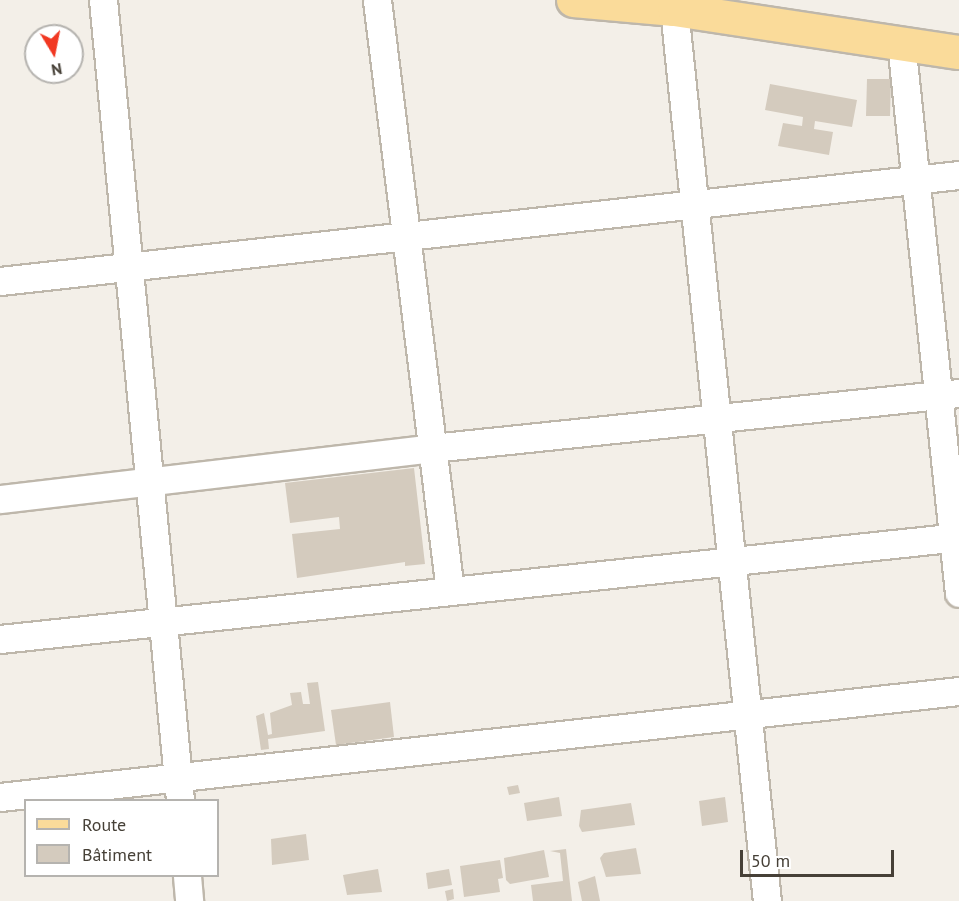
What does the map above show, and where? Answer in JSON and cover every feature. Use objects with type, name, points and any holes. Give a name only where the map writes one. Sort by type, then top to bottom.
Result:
[{"type":"main road","points":[[573,0],[674,9],[959,52]]},
{"type":"street","points":[[103,0],[131,267],[179,789]]},
{"type":"street","points":[[377,0],[450,591]]},
{"type":"street","points":[[674,9],[766,901]]},
{"type":"street","points":[[901,42],[916,179],[948,394],[959,593]]},
{"type":"street","points":[[0,281],[959,175]]},
{"type":"street","points":[[0,499],[151,483],[432,448],[948,394]]},
{"type":"street","points":[[0,639],[956,538]]},
{"type":"street","points":[[0,797],[179,789],[747,715],[959,691]]},
{"type":"street","points":[[187,877],[189,901]]},
{"type":"building","points":[[867,79],[891,79],[890,116],[866,116]]},
{"type":"building","points":[[770,84],[857,100],[852,127],[815,121],[814,129],[833,132],[829,155],[778,146],[783,123],[802,126],[803,117],[765,110]]},
{"type":"building","points":[[414,468],[425,564],[405,566],[405,562],[297,578],[292,534],[340,529],[339,517],[290,523],[285,483]]},
{"type":"building","points":[[318,682],[325,731],[268,739],[269,749],[261,750],[256,716],[264,713],[268,735],[272,734],[270,713],[292,705],[290,693],[301,692],[303,704],[310,704],[307,683]]},
{"type":"building","points":[[390,702],[394,737],[336,745],[331,710]]},
{"type":"building","points":[[518,785],[520,793],[509,795],[507,787]]},
{"type":"building","points":[[559,797],[562,816],[527,821],[524,803]]},
{"type":"building","points":[[725,797],[728,822],[702,826],[699,801]]},
{"type":"building","points":[[631,803],[635,825],[582,832],[579,826],[581,810]]},
{"type":"building","points":[[306,834],[309,860],[272,865],[271,839]]},
{"type":"building","points":[[636,848],[641,874],[606,877],[600,858],[604,853]]},
{"type":"building","points":[[566,849],[572,901],[533,901],[531,885],[563,881],[560,853],[550,851]]},
{"type":"building","points":[[544,850],[549,877],[510,884],[506,880],[504,858]]},
{"type":"building","points":[[500,860],[503,878],[498,879],[500,892],[464,897],[460,866]]},
{"type":"building","points":[[378,869],[382,892],[347,895],[343,875]]},
{"type":"building","points":[[449,869],[452,885],[428,889],[426,873]]},
{"type":"building","points":[[595,876],[600,901],[582,901],[578,882]]},
{"type":"building","points":[[453,889],[454,899],[447,901],[445,891]]}]
